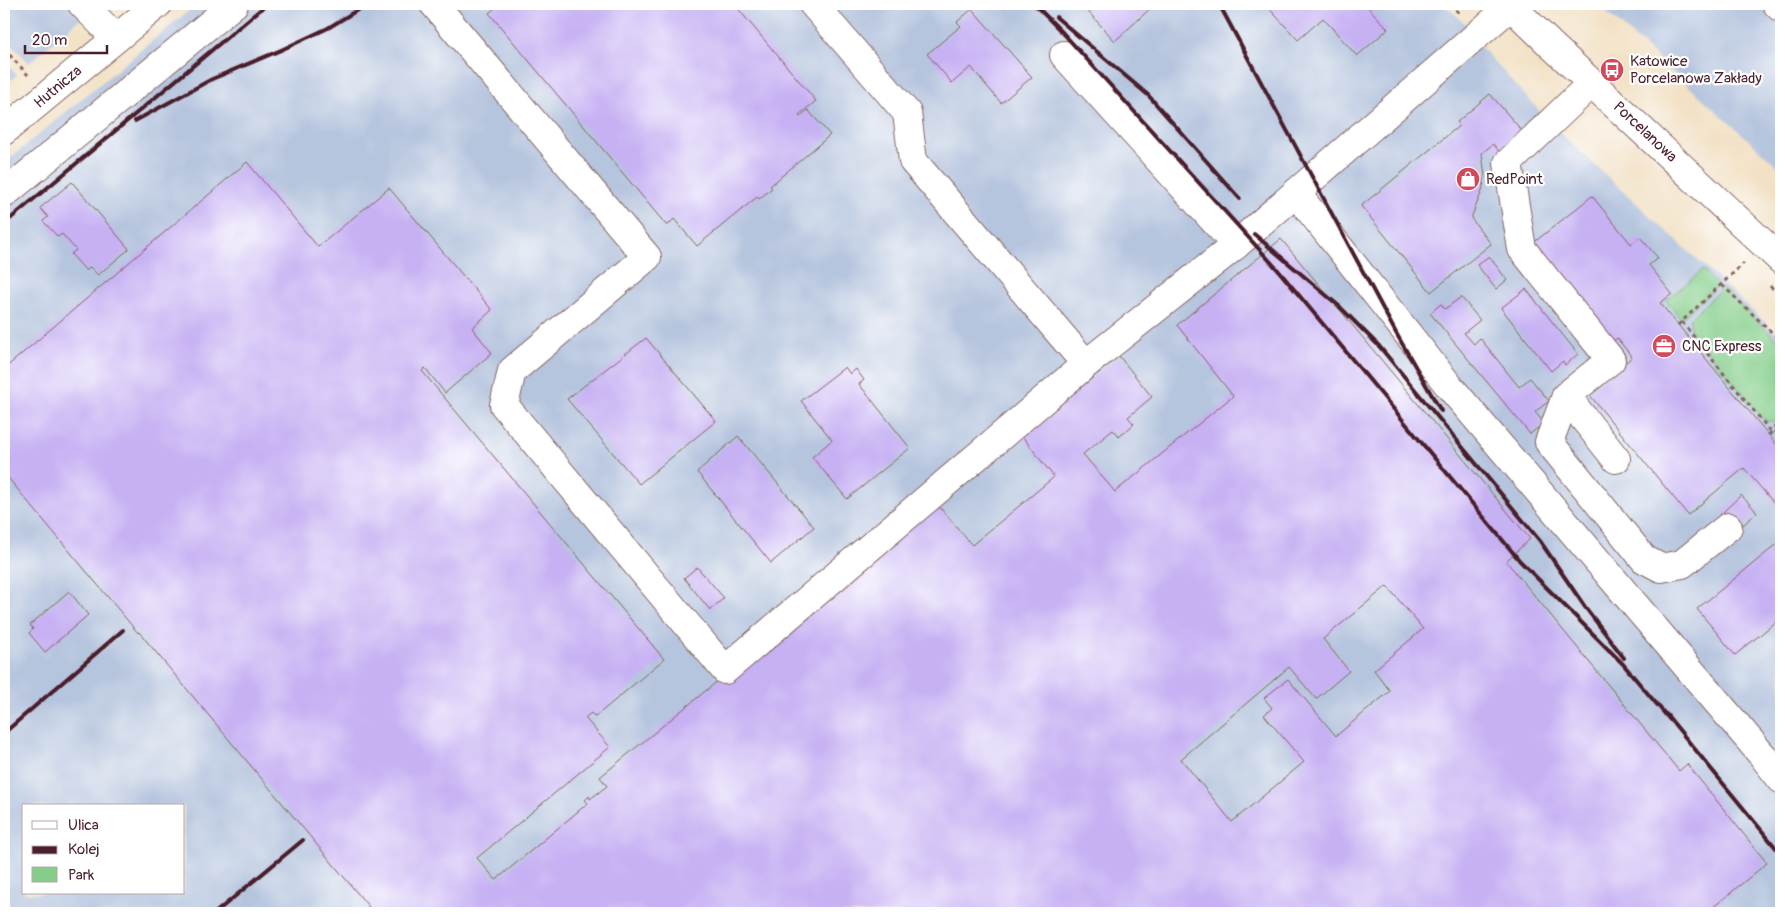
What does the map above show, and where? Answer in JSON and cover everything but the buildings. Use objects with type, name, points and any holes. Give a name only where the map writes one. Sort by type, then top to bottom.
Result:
[{"type":"street","points":[[82,4],[116,38]]},
{"type":"street","name":"Hutnicza","points":[[4,132],[158,4]]},
{"type":"street","points":[[4,194],[234,4]]},
{"type":"street","points":[[434,4],[647,256],[512,371],[504,405],[725,670],[1086,364],[1236,245],[1511,4]]},
{"type":"street","points":[[813,4],[907,113],[913,161],[1086,364]]},
{"type":"street","name":"Porcelanowa","points":[[1511,4],[1551,45],[1781,260]]},
{"type":"street","points":[[1777,4],[1781,8]]},
{"type":"street","points":[[1064,55],[1236,245]]},
{"type":"street","points":[[1592,82],[1508,163],[1522,249],[1611,360],[1566,396],[1549,442],[1644,559],[1661,568],[1682,564],[1728,527]]},
{"type":"street","points":[[1296,193],[1450,387],[1772,749],[1781,779]]},
{"type":"street","points":[[1566,396],[1616,458]]},
{"type":"path","points":[[4,48],[29,76]]},
{"type":"path","points":[[1745,262],[1680,323],[1770,433]]},
{"type":"path","points":[[1722,285],[1781,341]]},
{"type":"path","points":[[1770,433],[1781,418]]},
{"type":"path","points":[[1770,433],[1781,432]]},
{"type":"shaded area","points":[[4,4],[98,4],[29,63],[4,36]]},
{"type":"shaded area","points":[[197,4],[1444,4],[1467,25],[1464,29],[1557,130],[1781,337],[1781,913],[4,913],[4,163]]},
{"type":"shaded area","points":[[1597,4],[1781,4],[1781,169]]},
{"type":"shaded area","points":[[4,61],[17,75],[4,86]]},
{"type":"green space","points":[[1703,270],[1718,285],[1681,319],[1666,300]]},
{"type":"green space","points":[[1722,288],[1781,343],[1781,414],[1775,422],[1764,420],[1690,330],[1690,318]]},
{"type":"railway","points":[[4,224],[267,4]]},
{"type":"railway","points":[[135,121],[212,79],[328,28],[367,4]]},
{"type":"railway","points":[[1034,4],[1063,33],[1278,270],[1520,561],[1623,664],[1670,720]]},
{"type":"railway","points":[[1219,4],[1396,333],[1441,411]]},
{"type":"railway","points":[[1056,17],[1148,95],[1240,199]]},
{"type":"railway","points":[[1254,234],[1339,306],[1379,346],[1540,541],[1585,607],[1624,658]]},
{"type":"railway","points":[[4,733],[123,630]]},
{"type":"railway","points":[[1666,714],[1781,854]]},
{"type":"railway","points":[[215,913],[303,840]]},
{"type":"place","name":"Katowice Porcelanowa Zakłady","points":[[1612,70]]},
{"type":"place","name":"RedPoint","points":[[1468,179]]},
{"type":"place","name":"CNC Express","points":[[1664,346]]}]
